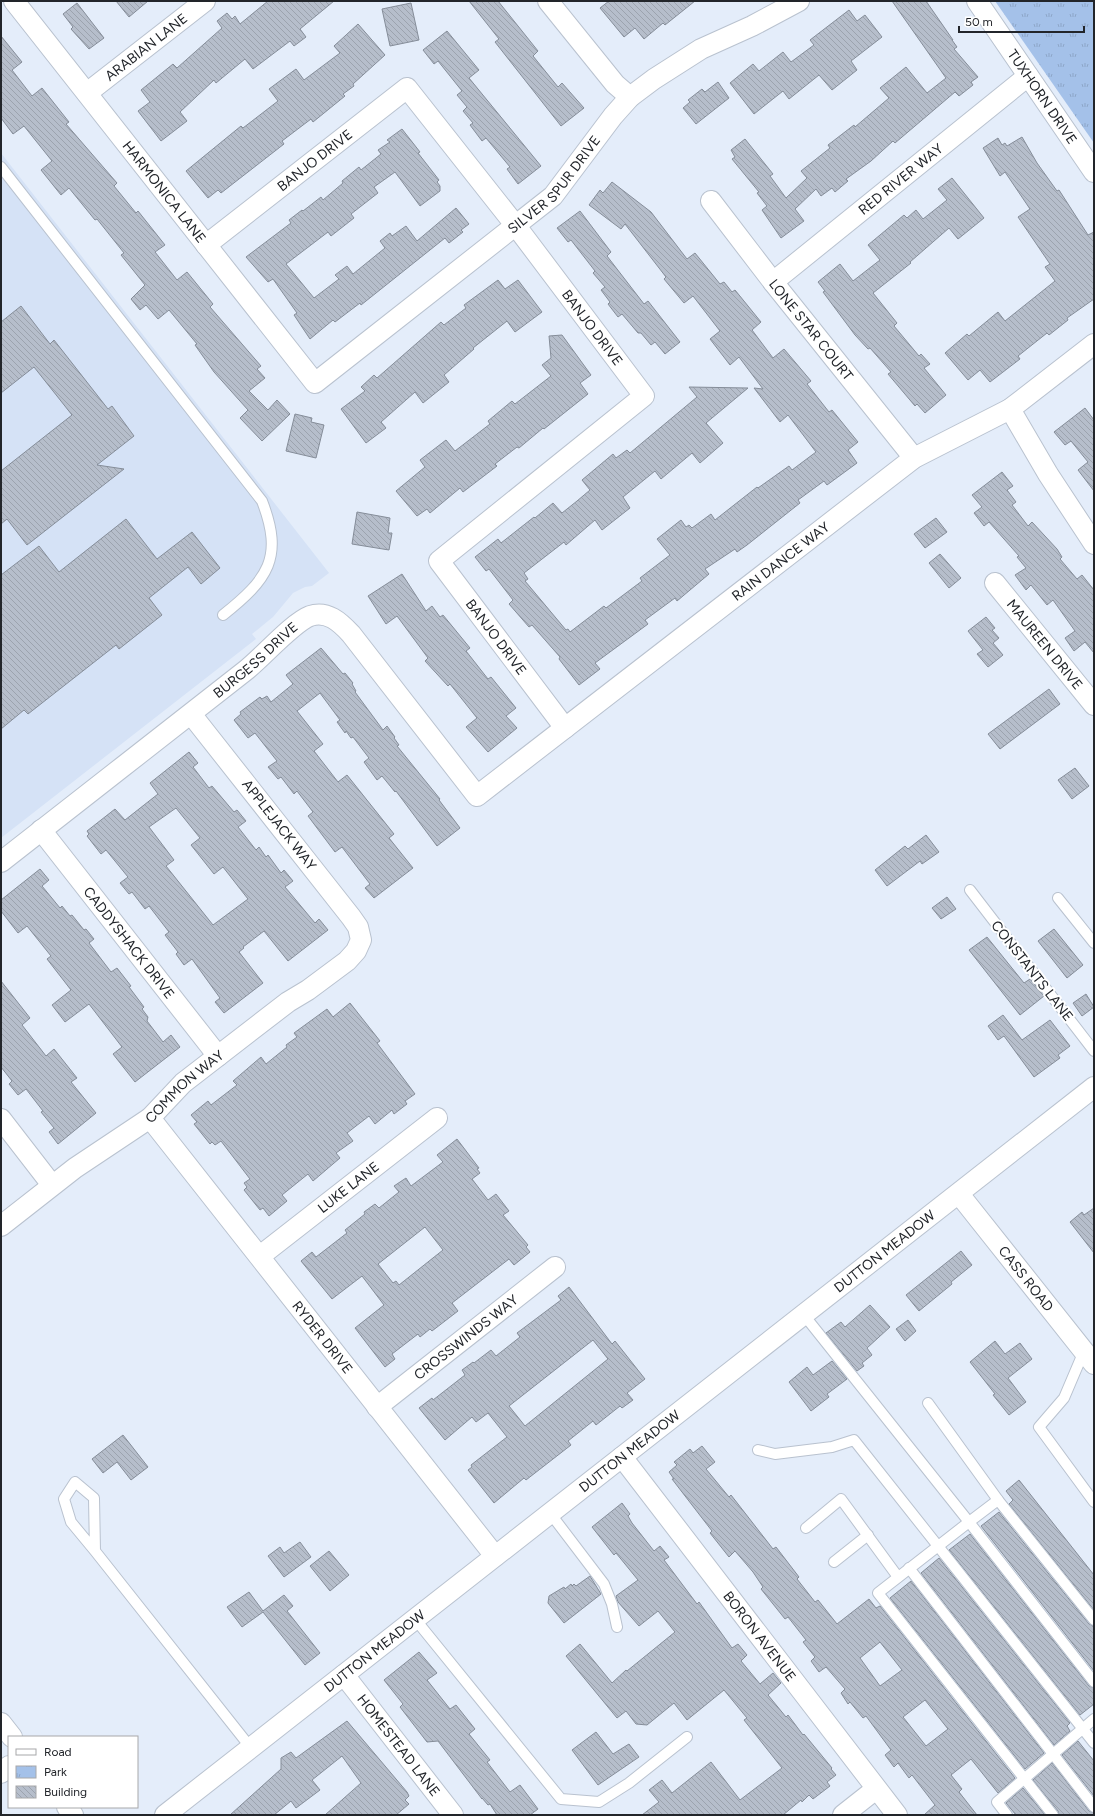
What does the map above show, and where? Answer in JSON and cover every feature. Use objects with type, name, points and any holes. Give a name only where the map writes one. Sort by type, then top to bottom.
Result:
[{"type":"street","name":"HARMONICA LANE","points":[[14,1],[315,383]]},
{"type":"street","name":"ARABIAN LANE","points":[[87,93],[205,1]]},
{"type":"street","points":[[548,1],[615,84],[630,97]]},
{"type":"street","name":"SILVER SPUR DRIVE","points":[[315,383],[553,196],[613,116],[630,97],[654,79],[701,49],[752,26],[799,1]]},
{"type":"street","name":"TUXHORN DRIVE","points":[[977,1],[1094,172]]},
{"type":"street","name":"RED RIVER WAY","points":[[773,282],[1028,76]]},
{"type":"street","name":"BANJO DRIVE","points":[[206,245],[407,88],[516,226],[644,396],[439,561],[565,728]]},
{"type":"street","name":"LONE STAR COURT","points":[[711,201],[773,282],[914,458]]},
{"type":"street","name":"RAIN DANCE WAY","points":[[477,796],[914,458],[1010,408],[1094,344]]},
{"type":"street","points":[[1010,408],[1048,474],[1094,544]]},
{"type":"street","name":"MAUREEN DRIVE","points":[[995,583],[1094,705]]},
{"type":"street","name":"BURGESS DRIVE","points":[[1,862],[253,665],[300,622],[310,616],[324,614],[339,620],[351,634],[477,796]]},
{"type":"street","name":"APPLEJACK WAY","points":[[191,714],[351,917],[358,927],[361,940]]},
{"type":"street","name":"CADDYSHACK DRIVE","points":[[41,830],[218,1056]]},
{"type":"street","name":"COMMON WAY","points":[[1,1226],[52,1185],[106,1146],[150,1118],[183,1083],[288,1002],[308,990],[347,961],[356,951],[361,940]]},
{"type":"street","name":"DUTTON MEADOW","points":[[165,1815],[1094,1087]]},
{"type":"street","name":"RYDER DRIVE","points":[[150,1118],[495,1556]]},
{"type":"street","name":"LUKE LANE","points":[[260,1256],[436,1118]]},
{"type":"street","points":[[1,1120],[52,1185]]},
{"type":"street","name":"CASS ROAD","points":[[959,1194],[1089,1357]]},
{"type":"street","name":"CROSSWINDS WAY","points":[[377,1407],[555,1267]]},
{"type":"street","name":"BORON AVENUE","points":[[622,1457],[897,1815]]},
{"type":"street","name":"HOMESTEAD LANE","points":[[344,1675],[446,1812]]},
{"type":"street","points":[[1,1723],[11,1736]]},
{"type":"street","points":[[843,1815],[876,1789]]},
{"type":"lane","points":[[1,167],[193,420],[262,501],[270,521],[273,541],[270,559],[265,575],[243,599],[223,615]]},
{"type":"lane","name":"CONSTANTS LANE","points":[[970,890],[1094,1052]]},
{"type":"lane","points":[[1058,898],[1094,943]]},
{"type":"lane","points":[[804,1315],[1094,1682]]},
{"type":"lane","points":[[1089,1357],[1064,1398],[1039,1427],[1094,1502]]},
{"type":"lane","points":[[928,1403],[998,1500],[1094,1620]]},
{"type":"lane","points":[[758,1450],[775,1454],[832,1447],[854,1440],[1094,1743]]},
{"type":"lane","points":[[95,1551],[94,1498],[75,1482],[64,1499],[71,1522],[251,1748]]},
{"type":"lane","points":[[806,1528],[841,1499],[898,1577]]},
{"type":"lane","points":[[998,1500],[878,1593],[1053,1815]]},
{"type":"lane","points":[[550,1514],[604,1584],[612,1604],[618,1627]]},
{"type":"lane","points":[[834,1562],[868,1535]]},
{"type":"lane","points":[[909,1568],[1094,1807]]},
{"type":"lane","points":[[415,1619],[561,1799],[599,1802],[629,1783],[687,1737]]},
{"type":"lane","points":[[1007,1815],[997,1802],[1094,1720]]},
{"type":"shaded area","points":[[1,153],[329,573],[312,586],[305,587],[293,593],[273,617],[252,634],[256,639],[1,838]]},
{"type":"green space","points":[[995,1],[1094,1],[1094,143]]},
{"type":"building","points":[[116,1],[148,1],[129,17]]},
{"type":"building","points":[[268,1],[334,1],[300,29],[306,37],[294,46],[290,41],[253,69],[245,59],[216,83],[214,80],[180,112],[187,121],[161,141],[138,111],[150,102],[141,90],[173,64],[177,68],[222,28],[217,21],[227,13],[232,19],[235,16],[240,24]]},
{"type":"building","points":[[469,1],[498,1],[538,51],[533,56],[558,87],[562,83],[584,108],[561,126],[495,42],[499,39]]},
{"type":"building","points":[[609,1],[695,1],[665,25],[663,23],[644,39],[635,28],[624,37],[600,8]]},
{"type":"building","points":[[892,1],[926,1],[953,40],[957,47],[954,49],[978,77],[971,82],[973,85],[959,96],[955,92],[895,143],[893,141],[871,161],[846,179],[848,181],[835,192],[832,188],[821,196],[816,189],[795,209],[804,221],[781,238],[762,210],[767,206],[757,193],[759,192],[732,159],[735,157],[731,150],[745,139],[773,174],[770,176],[786,198],[807,178],[801,171],[830,148],[828,145],[854,125],[855,127],[889,98],[880,88],[906,67],[927,93],[946,78]]},
{"type":"building","points":[[77,3],[104,38],[89,49],[71,29],[73,27],[63,14]]},
{"type":"building","points":[[411,3],[419,40],[390,46],[382,9]]},
{"type":"building","points":[[849,10],[857,21],[865,15],[882,37],[851,61],[857,70],[832,90],[819,75],[789,99],[783,91],[754,114],[730,83],[753,64],[759,71],[783,52],[791,62],[814,45],[810,40]]},
{"type":"building","points":[[358,24],[385,55],[353,84],[354,86],[343,94],[345,96],[313,122],[311,119],[282,141],[284,144],[221,193],[218,190],[208,198],[186,171],[241,126],[243,128],[278,101],[269,89],[296,69],[304,80],[340,53],[334,46]]},
{"type":"building","points":[[447,31],[479,70],[469,78],[541,166],[518,184],[507,169],[510,167],[486,138],[482,141],[470,125],[473,123],[463,111],[467,107],[457,95],[462,91],[438,61],[434,64],[423,50]]},
{"type":"building","points":[[1,36],[22,62],[12,70],[32,96],[42,88],[69,122],[66,124],[117,183],[114,186],[136,213],[138,211],[165,245],[155,252],[177,280],[187,272],[213,304],[210,307],[261,366],[257,369],[265,378],[249,391],[268,410],[277,400],[290,414],[262,441],[240,418],[248,410],[214,372],[195,345],[197,344],[169,310],[158,319],[146,305],[140,310],[131,299],[145,285],[121,255],[124,253],[97,219],[95,220],[69,188],[61,195],[41,170],[52,161],[24,126],[13,134],[1,118]]},
{"type":"building","points":[[718,82],[729,98],[696,124],[683,108],[690,102],[688,100],[702,89],[705,92]]},
{"type":"building","points":[[402,129],[439,180],[437,182],[440,186],[440,191],[420,206],[395,172],[374,187],[378,193],[351,214],[354,218],[331,236],[328,232],[286,264],[314,298],[339,279],[335,275],[347,266],[353,274],[385,248],[380,241],[390,233],[392,236],[406,226],[417,241],[456,208],[469,224],[461,230],[463,232],[449,243],[445,238],[361,305],[360,303],[335,322],[333,320],[310,339],[294,315],[297,313],[273,279],[268,282],[246,257],[291,223],[289,220],[302,210],[303,211],[321,197],[323,200],[359,167],[361,170],[381,154],[378,150],[390,142],[387,140]]},
{"type":"building","points":[[1022,137],[1037,163],[1057,191],[1059,190],[1088,235],[1094,232],[1094,299],[1067,318],[1068,320],[1049,335],[1047,333],[1018,356],[1020,359],[990,382],[980,370],[968,380],[945,353],[967,334],[969,336],[998,312],[1005,321],[1055,281],[1045,267],[1050,264],[1018,217],[1030,209],[1005,172],[1000,176],[983,148],[998,138],[1002,145],[1005,143],[1007,146]]},
{"type":"building","points":[[952,178],[984,218],[958,239],[949,228],[910,262],[911,263],[873,293],[897,323],[894,326],[919,356],[921,354],[930,364],[924,368],[946,395],[925,413],[917,404],[915,406],[888,374],[891,372],[870,348],[868,349],[855,335],[823,292],[825,291],[818,282],[840,264],[853,281],[880,260],[868,245],[904,215],[907,218],[916,210],[923,219],[947,200],[938,189]]},
{"type":"building","points":[[612,182],[651,212],[687,259],[695,253],[720,284],[724,282],[732,292],[735,290],[761,322],[752,330],[773,358],[784,349],[811,381],[807,384],[829,412],[832,410],[858,442],[848,450],[857,463],[827,485],[824,481],[798,500],[800,503],[737,552],[735,549],[705,569],[709,574],[677,601],[675,598],[645,620],[648,624],[595,663],[600,669],[579,685],[559,659],[560,657],[532,625],[529,627],[509,604],[513,600],[489,569],[486,571],[475,557],[498,539],[501,543],[553,503],[562,513],[590,490],[582,480],[613,454],[616,458],[627,450],[630,453],[697,397],[689,387],[748,388],[706,423],[723,443],[700,463],[692,453],[661,479],[655,471],[623,497],[630,508],[602,530],[595,520],[566,545],[564,542],[524,573],[528,579],[525,581],[566,630],[568,629],[570,632],[604,606],[606,608],[642,581],[640,578],[670,555],[657,539],[681,520],[686,527],[689,525],[692,528],[711,514],[715,520],[757,487],[758,488],[789,466],[792,470],[816,452],[788,415],[780,422],[754,388],[763,389],[739,357],[730,365],[710,339],[720,331],[693,296],[684,303],[664,279],[666,277],[625,224],[621,229],[589,205],[600,190],[603,193]]},
{"type":"building","points":[[580,211],[611,252],[607,256],[644,304],[648,301],[680,342],[665,354],[655,342],[651,345],[641,333],[638,333],[622,314],[618,317],[608,304],[610,302],[601,290],[605,287],[593,273],[595,271],[571,240],[568,242],[557,228]]},
{"type":"building","points":[[498,280],[505,289],[518,280],[542,312],[515,332],[507,321],[473,348],[474,349],[444,375],[449,382],[423,403],[415,392],[381,422],[386,428],[366,443],[341,409],[365,391],[361,387],[374,375],[377,378],[441,322],[444,325],[466,308],[464,305]]},
{"type":"building","points":[[21,306],[50,344],[54,340],[108,409],[112,406],[134,436],[97,465],[124,469],[27,545],[7,519],[1,524],[1,471],[72,415],[34,367],[1,393],[1,322]]},
{"type":"building","points":[[562,335],[591,375],[580,383],[588,394],[519,448],[517,447],[495,464],[497,466],[463,492],[460,488],[430,513],[427,509],[417,516],[396,491],[425,467],[420,460],[446,440],[455,451],[490,424],[488,421],[512,401],[515,404],[551,376],[542,365],[551,358],[549,336]]},
{"type":"building","points":[[1085,408],[1094,420],[1094,491],[1078,470],[1088,462],[1071,441],[1065,445],[1054,432]]},
{"type":"building","points":[[295,414],[312,418],[311,422],[324,425],[316,458],[286,451]]},
{"type":"building","points":[[1002,472],[1013,486],[1007,490],[1016,502],[1012,505],[1028,526],[1032,522],[1057,549],[1062,557],[1060,559],[1077,579],[1082,575],[1094,590],[1094,653],[1085,642],[1074,651],[1065,638],[1075,631],[1053,600],[1047,605],[1031,585],[1026,590],[1015,575],[1026,568],[1017,557],[1019,556],[989,522],[984,526],[974,513],[982,507],[972,495]]},
{"type":"building","points":[[357,512],[390,518],[388,533],[392,533],[389,550],[352,544]]},
{"type":"building","points":[[936,518],[947,532],[925,548],[914,534]]},
{"type":"building","points":[[126,519],[157,559],[192,532],[220,568],[201,584],[188,567],[149,598],[162,615],[119,649],[116,645],[28,714],[24,710],[1,729],[1,575],[39,546],[59,572]]},
{"type":"building","points":[[940,554],[961,578],[949,588],[929,563]]},
{"type":"building","points":[[402,574],[426,611],[432,606],[440,617],[443,615],[470,648],[466,651],[488,679],[491,677],[516,708],[506,716],[517,728],[488,752],[466,727],[477,718],[450,684],[448,686],[425,661],[428,658],[397,616],[386,624],[368,596]]},
{"type":"building","points":[[986,617],[995,628],[992,630],[999,638],[993,643],[1003,655],[988,667],[977,654],[983,650],[968,631]]},
{"type":"building","points":[[321,648],[343,674],[345,673],[353,683],[355,692],[383,730],[387,726],[399,745],[397,746],[440,799],[439,800],[460,828],[437,846],[396,791],[395,792],[382,776],[377,780],[364,762],[369,758],[353,737],[351,738],[346,731],[345,733],[337,722],[340,720],[320,693],[297,711],[323,744],[314,751],[338,782],[347,775],[394,834],[389,838],[413,868],[374,898],[365,888],[370,884],[342,847],[335,852],[308,816],[313,812],[297,791],[294,794],[281,777],[278,779],[268,767],[277,761],[255,733],[248,738],[234,720],[241,714],[240,712],[260,697],[262,699],[267,696],[271,702],[293,684],[286,675]]},
{"type":"building","points":[[1049,689],[1060,704],[1000,749],[988,734]]},
{"type":"building","points":[[189,752],[198,763],[193,767],[209,788],[212,786],[234,812],[237,810],[246,821],[238,827],[256,850],[259,847],[266,857],[268,855],[281,873],[284,870],[293,881],[285,887],[315,923],[319,919],[328,930],[288,961],[264,931],[243,947],[244,948],[239,952],[263,983],[224,1013],[215,1002],[220,998],[192,959],[184,965],[176,954],[178,952],[165,935],[169,932],[149,906],[145,909],[132,892],[129,894],[120,883],[128,877],[106,850],[101,854],[87,836],[89,834],[87,831],[115,809],[125,820],[158,794],[150,783]],"holes":[[[176,808],[200,838],[191,845],[214,874],[223,867],[248,899],[213,925],[166,866],[174,860],[149,827]]]},
{"type":"building","points":[[1075,768],[1089,786],[1072,799],[1058,780]]},
{"type":"building","points":[[926,835],[939,852],[922,864],[920,861],[887,886],[875,870],[905,846],[908,849]]},
{"type":"building","points":[[40,869],[49,880],[42,886],[60,908],[62,906],[70,916],[72,915],[84,930],[86,929],[94,939],[89,943],[111,972],[117,968],[131,986],[129,987],[144,1007],[142,1009],[148,1017],[147,1021],[163,1042],[171,1035],[180,1047],[135,1082],[113,1054],[122,1047],[89,1004],[65,1022],[52,1005],[71,990],[47,959],[51,956],[27,926],[18,933],[1,911],[1,900]]},
{"type":"building","points":[[947,897],[956,909],[941,919],[932,908]]},
{"type":"building","points":[[1054,929],[1083,965],[1067,978],[1038,941]]},
{"type":"building","points":[[987,937],[1024,983],[1030,979],[1044,996],[1020,1015],[969,950]]},
{"type":"building","points":[[1,981],[30,1018],[22,1025],[46,1056],[54,1049],[77,1078],[71,1082],[96,1113],[58,1144],[49,1132],[54,1128],[41,1112],[43,1111],[26,1089],[18,1095],[9,1084],[12,1081],[1,1067]]},
{"type":"building","points":[[1086,994],[1094,1007],[1082,1016],[1073,1003]]},
{"type":"building","points":[[350,1003],[380,1041],[377,1043],[415,1094],[405,1101],[407,1104],[394,1114],[392,1110],[375,1124],[369,1116],[347,1133],[353,1141],[336,1153],[340,1158],[313,1181],[308,1174],[282,1195],[287,1201],[269,1216],[263,1208],[260,1210],[244,1190],[247,1187],[244,1183],[250,1179],[221,1141],[215,1145],[212,1142],[210,1144],[194,1124],[197,1122],[191,1115],[208,1101],[211,1105],[237,1085],[233,1081],[261,1057],[266,1064],[297,1037],[294,1033],[327,1009],[333,1017]]},
{"type":"building","points":[[1003,1015],[1022,1040],[1050,1020],[1070,1046],[1058,1055],[1060,1058],[1034,1077],[1004,1036],[998,1040],[988,1026]]},
{"type":"building","points":[[457,1139],[479,1168],[477,1169],[480,1173],[472,1179],[488,1200],[496,1194],[509,1211],[503,1215],[528,1245],[526,1247],[530,1252],[514,1265],[509,1259],[452,1303],[458,1311],[432,1331],[430,1329],[420,1337],[418,1334],[392,1354],[395,1359],[385,1367],[355,1328],[384,1305],[362,1276],[332,1299],[301,1261],[312,1252],[316,1257],[347,1233],[345,1230],[365,1214],[364,1212],[375,1204],[379,1208],[399,1192],[394,1186],[406,1178],[411,1186],[443,1162],[437,1155]],"holes":[[[425,1227],[443,1250],[399,1285],[396,1281],[393,1283],[378,1264]]]},
{"type":"building","points":[[1094,1208],[1094,1253],[1070,1222],[1082,1212],[1084,1215]]},
{"type":"building","points":[[961,1251],[972,1265],[951,1282],[952,1284],[919,1311],[906,1295]]},
{"type":"building","points":[[569,1287],[612,1344],[615,1341],[645,1379],[627,1393],[633,1400],[622,1408],[620,1406],[596,1425],[593,1421],[568,1441],[571,1445],[526,1480],[524,1478],[494,1503],[468,1470],[472,1467],[471,1465],[507,1437],[488,1413],[476,1422],[472,1417],[445,1440],[419,1408],[432,1398],[433,1400],[465,1375],[462,1370],[473,1362],[474,1363],[491,1350],[496,1356],[520,1337],[517,1333],[561,1300],[558,1296]],"holes":[[[593,1340],[608,1359],[525,1426],[509,1406]]]},
{"type":"building","points":[[870,1305],[890,1327],[867,1348],[872,1355],[862,1363],[864,1366],[857,1371],[826,1333],[841,1322],[845,1327]]},
{"type":"building","points":[[908,1320],[916,1331],[905,1341],[896,1329]]},
{"type":"building","points":[[995,1341],[1005,1354],[1020,1343],[1032,1359],[1008,1378],[1026,1402],[1009,1415],[970,1362]]},
{"type":"building","points":[[832,1361],[847,1379],[827,1394],[829,1397],[811,1411],[789,1382],[807,1367],[813,1375]]},
{"type":"building","points":[[123,1435],[148,1467],[131,1480],[117,1462],[103,1473],[92,1459]]},
{"type":"building","points":[[702,1446],[715,1462],[706,1469],[729,1497],[731,1495],[773,1549],[776,1547],[799,1577],[797,1579],[815,1602],[818,1600],[837,1624],[869,1599],[876,1608],[880,1606],[1015,1778],[998,1793],[971,1759],[951,1775],[962,1789],[959,1792],[977,1815],[924,1815],[935,1805],[912,1775],[909,1778],[898,1763],[894,1767],[885,1755],[891,1750],[866,1716],[863,1718],[850,1702],[848,1704],[841,1693],[845,1689],[826,1667],[819,1672],[811,1661],[815,1657],[803,1642],[806,1640],[788,1617],[785,1619],[761,1589],[763,1587],[753,1572],[735,1551],[729,1557],[710,1533],[712,1531],[672,1479],[674,1479],[669,1472],[677,1465],[674,1462],[690,1449],[693,1453]],"holes":[[[880,1642],[902,1670],[880,1686],[860,1658]],[[925,1700],[948,1729],[926,1746],[903,1717]]]},
{"type":"building","points":[[1019,1480],[1094,1575],[1094,1610],[1009,1504],[1013,1500],[1006,1491]]},
{"type":"building","points":[[622,1503],[630,1514],[628,1516],[632,1523],[654,1551],[660,1546],[669,1557],[664,1560],[697,1604],[699,1602],[732,1648],[738,1644],[747,1655],[741,1661],[760,1684],[773,1673],[781,1683],[768,1695],[786,1717],[788,1715],[803,1735],[804,1734],[832,1768],[831,1769],[836,1775],[827,1782],[830,1786],[813,1799],[809,1795],[802,1802],[801,1800],[783,1815],[642,1815],[659,1802],[649,1790],[662,1780],[672,1793],[711,1762],[740,1800],[782,1768],[744,1720],[747,1718],[724,1690],[687,1720],[674,1703],[647,1725],[636,1724],[626,1711],[617,1718],[566,1656],[580,1644],[612,1683],[626,1670],[627,1671],[675,1632],[658,1611],[639,1626],[618,1602],[616,1596],[638,1580],[616,1553],[614,1555],[592,1527]]},
{"type":"building","points":[[999,1512],[1089,1624],[1094,1626],[1094,1671],[981,1526]]},
{"type":"building","points":[[970,1534],[1089,1686],[1094,1688],[1094,1704],[1080,1715],[949,1550]]},
{"type":"building","points":[[300,1542],[311,1557],[284,1577],[268,1556],[280,1547],[284,1553]]},
{"type":"building","points":[[329,1551],[349,1575],[330,1591],[310,1566]]},
{"type":"building","points":[[939,1558],[1070,1723],[1067,1726],[1070,1731],[1054,1745],[921,1573]]},
{"type":"building","points":[[590,1576],[601,1594],[564,1623],[548,1603],[549,1596],[564,1587],[565,1589],[571,1584],[572,1586],[574,1584],[576,1586]]},
{"type":"building","points":[[911,1581],[1044,1753],[1025,1769],[890,1598]]},
{"type":"building","points":[[249,1592],[263,1611],[284,1595],[293,1606],[287,1611],[320,1653],[305,1665],[263,1612],[242,1627],[227,1607]]},
{"type":"building","points":[[419,1652],[437,1673],[427,1680],[450,1709],[456,1705],[475,1729],[469,1734],[490,1760],[487,1762],[510,1792],[520,1785],[538,1809],[530,1815],[497,1815],[490,1804],[488,1805],[482,1799],[438,1741],[427,1742],[400,1707],[403,1704],[384,1680]]},
{"type":"building","points":[[347,1721],[407,1792],[409,1796],[405,1800],[409,1804],[396,1815],[325,1815],[361,1783],[342,1756],[312,1780],[320,1790],[296,1808],[291,1801],[274,1815],[230,1815],[281,1769],[281,1758],[291,1752],[296,1758]]},
{"type":"building","points":[[596,1732],[613,1754],[629,1744],[639,1757],[598,1785],[572,1750]]},
{"type":"building","points":[[1078,1741],[1094,1761],[1094,1796],[1062,1755]]},
{"type":"building","points":[[1052,1763],[1089,1811],[1094,1813],[1094,1815],[1059,1815],[1058,1811],[1033,1780]]},
{"type":"building","points":[[1023,1788],[1045,1815],[1016,1815],[1006,1803]]}]
